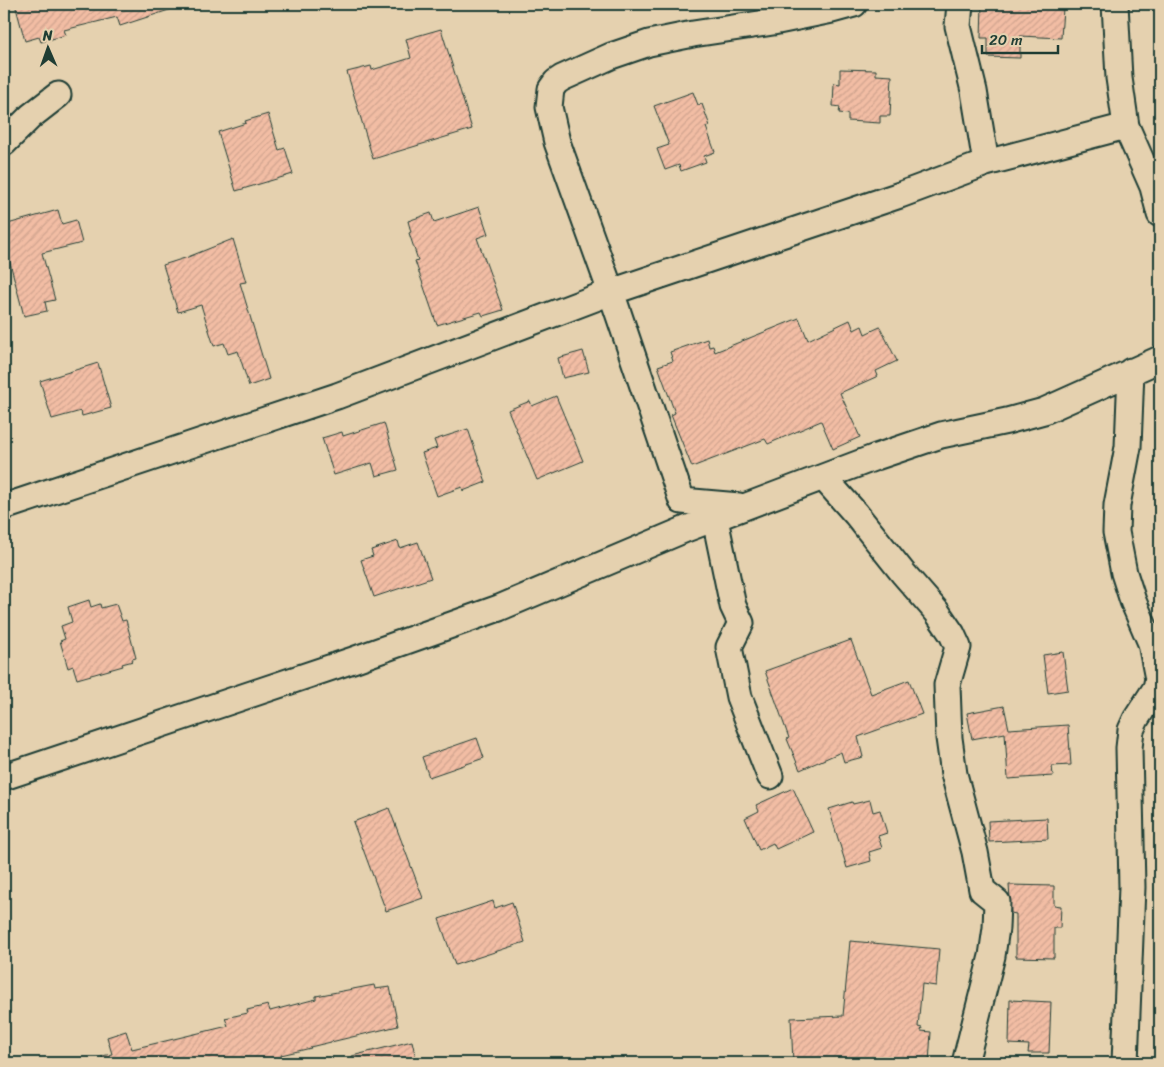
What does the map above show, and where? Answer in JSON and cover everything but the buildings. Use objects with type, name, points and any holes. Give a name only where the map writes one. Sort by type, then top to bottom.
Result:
[{"type":"street","points":[[746,506],[682,501],[612,292],[557,142],[549,107],[551,89],[556,82],[611,56],[649,43],[692,34],[773,22],[854,4]]},
{"type":"street","points":[[960,4],[958,26],[974,91],[986,163]]},
{"type":"street","points":[[1115,4],[1119,78],[1126,126],[1153,187],[1160,214]]},
{"type":"street","points":[[4,143],[31,116],[58,95]]},
{"type":"street","points":[[4,507],[337,396],[612,292],[900,195],[986,163],[1126,126]]},
{"type":"street","points":[[4,777],[353,660],[499,608],[746,506],[876,457],[941,435],[1044,411],[1160,359]]},
{"type":"street","points":[[1125,1063],[1132,886],[1129,748],[1136,719],[1156,688],[1158,680],[1151,643],[1133,601],[1124,573],[1116,532],[1117,505],[1128,447],[1131,371]]},
{"type":"street","points":[[824,478],[937,612],[952,634],[958,647],[947,685],[949,738],[954,774],[975,852],[982,890],[997,902],[992,956],[965,1063]]},
{"type":"street","points":[[714,519],[733,606],[741,624],[729,647],[739,698],[770,776]]}]
